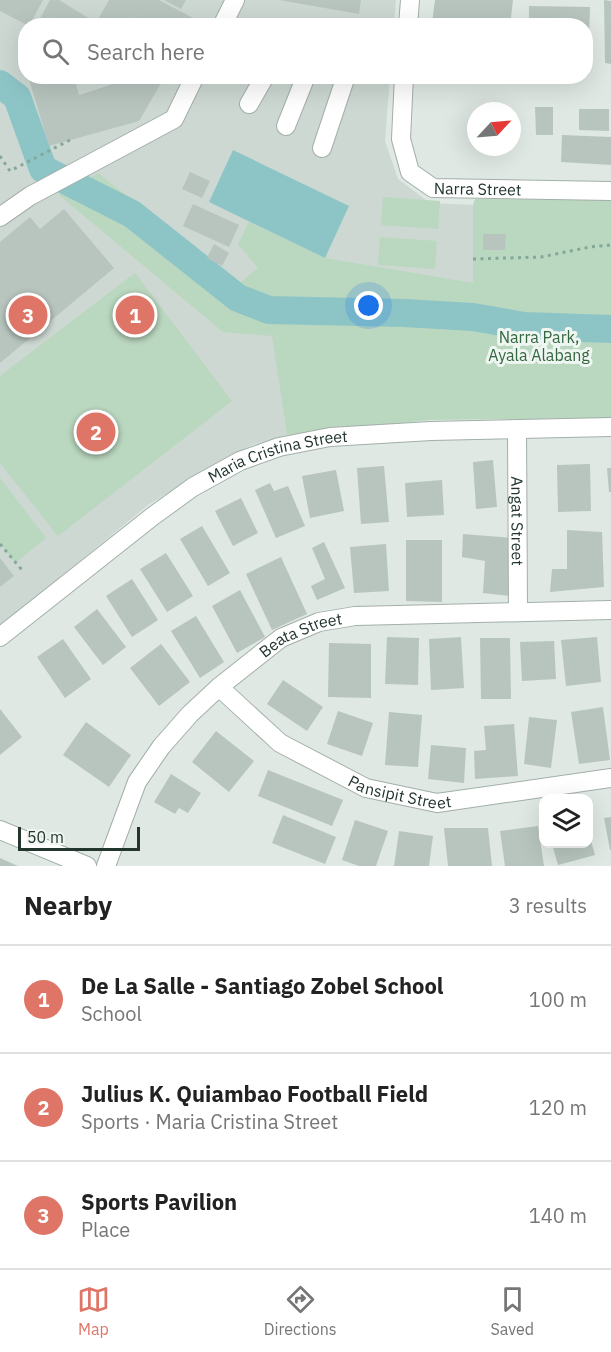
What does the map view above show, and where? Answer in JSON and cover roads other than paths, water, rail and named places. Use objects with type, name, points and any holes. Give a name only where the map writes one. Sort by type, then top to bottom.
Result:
[{"type":"street","points":[[226,18],[235,0]]},
{"type":"street","points":[[409,18],[410,0]]},
{"type":"street","points":[[0,217],[30,196],[174,119],[191,84]]},
{"type":"street","points":[[249,104],[260,84]]},
{"type":"street","points":[[286,126],[303,84]]},
{"type":"street","points":[[322,148],[343,84]]},
{"type":"street","name":"Narra Street","points":[[404,84],[401,139],[410,172],[433,188],[611,191]]},
{"type":"street","name":"Maria Cristina Street","points":[[0,637],[161,510],[193,487],[240,461],[297,442],[330,437],[431,431],[611,427]]},
{"type":"street","name":"Angat Street","points":[[517,429],[518,611]]},
{"type":"street","name":"Beata Street","points":[[106,866],[137,782],[168,739],[219,687],[281,638],[319,622],[355,616],[611,610]]},
{"type":"street","name":"Pansipit Street","points":[[219,687],[280,743],[366,788],[437,803],[611,778]]},
{"type":"street","points":[[0,830],[87,866]]},
{"type":"water","points":[[233,150],[349,206],[325,258],[209,202]]},
{"type":"waterway","points":[[0,84],[17,97],[43,169],[132,214],[238,298],[269,310],[404,313],[473,317],[524,326],[611,329]]},
{"type":"place","name":"Sports Pavilion","points":[[28,315]]},
{"type":"place","name":"De La Salle - Santiago Zobel School","points":[[135,315]]},
{"type":"place","name":"Julius K. Quiambao Football Field","points":[[96,432]]},
{"type":"park label","name":"Narra Park, Ayala Alabang","points":[[539,346]]}]
